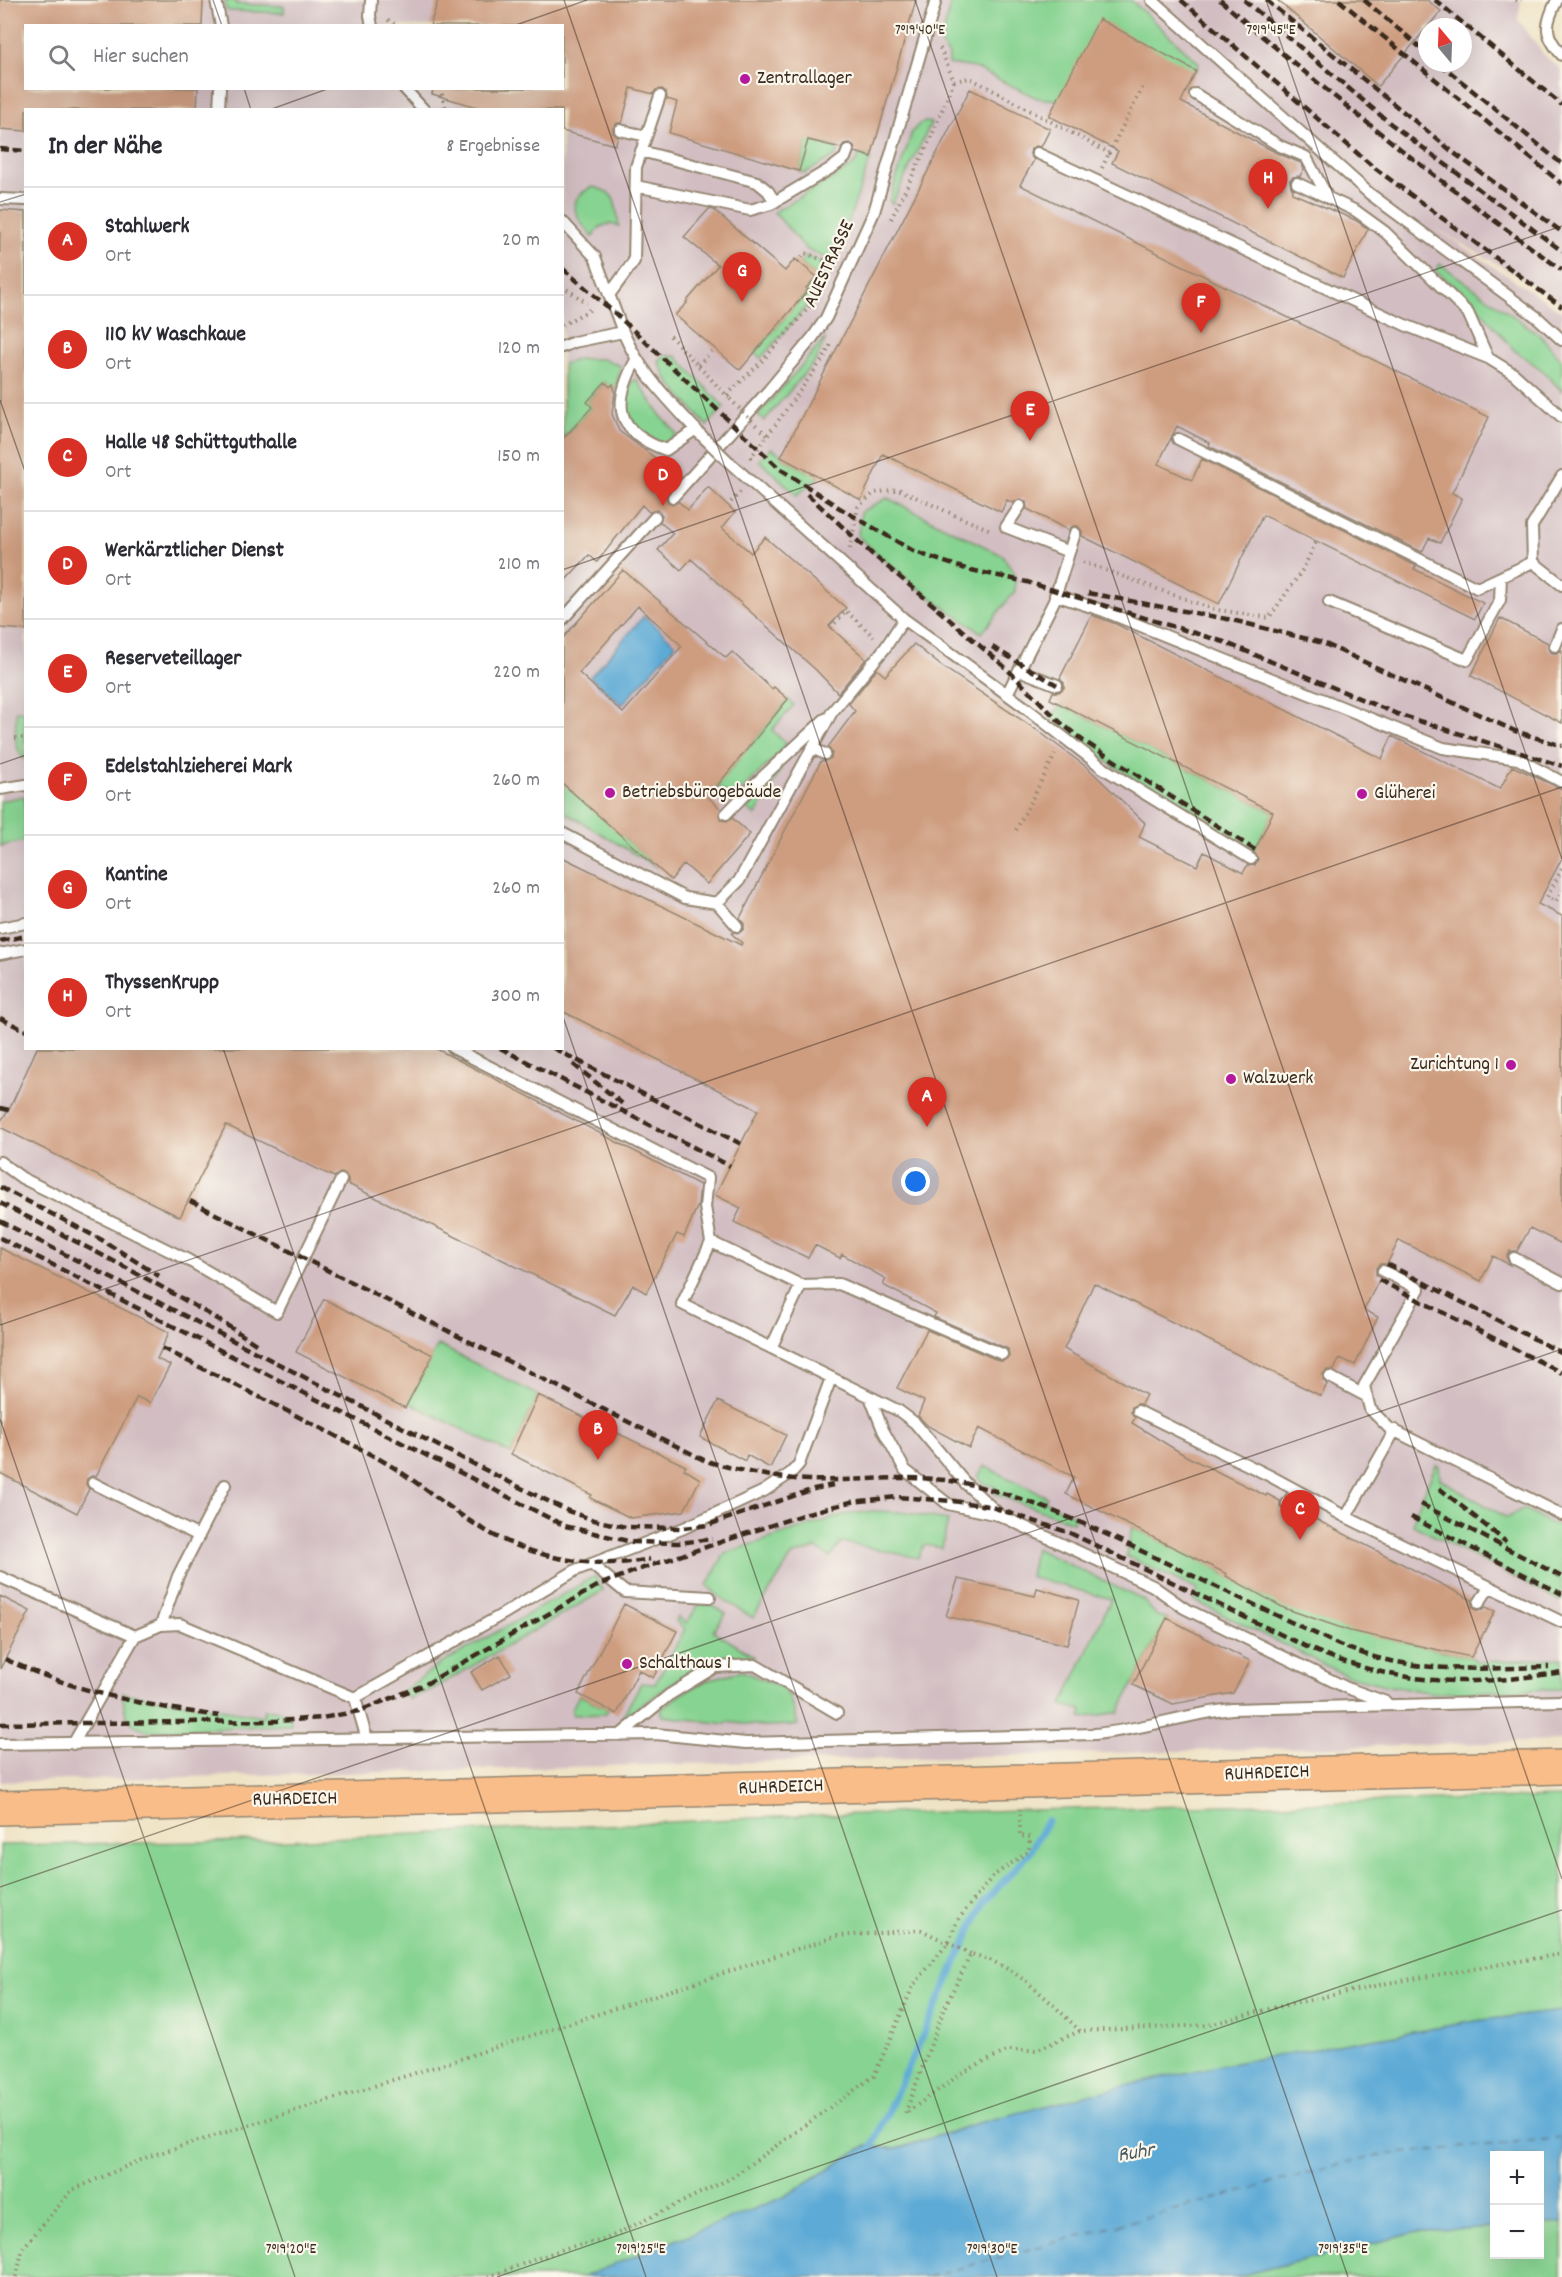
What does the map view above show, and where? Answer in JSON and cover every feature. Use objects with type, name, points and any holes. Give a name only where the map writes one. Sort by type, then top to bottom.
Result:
[{"type":"main road","name":"RUHRDEICH","points":[[0,1808],[1562,1767]]},
{"type":"lane","points":[[216,0],[221,24]]},
{"type":"lane","points":[[371,0],[372,24]]},
{"type":"lane","name":"AUESTRASSE","points":[[673,497],[769,390],[826,318],[874,212],[936,0]]},
{"type":"lane","points":[[1152,0],[1370,194],[1538,318],[1562,340]]},
{"type":"lane","points":[[1557,0],[1547,21],[1551,42],[1562,55]]},
{"type":"lane","points":[[219,108],[220,90]]},
{"type":"lane","points":[[406,90],[422,108]]},
{"type":"lane","points":[[1195,94],[1273,142],[1306,157]]},
{"type":"lane","points":[[609,295],[634,261],[636,166],[660,96]]},
{"type":"lane","points":[[620,130],[646,136]]},
{"type":"lane","points":[[1306,138],[1306,157],[1328,198]]},
{"type":"lane","points":[[636,186],[750,210],[775,202],[845,158],[848,150]]},
{"type":"lane","points":[[641,151],[756,182],[768,191],[775,202]]},
{"type":"lane","points":[[1037,153],[1405,325],[1488,358],[1514,374],[1562,417]]},
{"type":"lane","points":[[1297,183],[1356,211],[1385,232],[1420,264],[1468,313],[1488,358]]},
{"type":"lane","points":[[0,199],[24,201]]},
{"type":"lane","points":[[564,223],[596,257],[622,332],[636,360],[697,431],[729,462],[904,620],[1007,694],[1102,768],[1251,859]]},
{"type":"lane","points":[[564,346],[622,332]]},
{"type":"lane","points":[[636,360],[621,398],[624,419],[629,430],[648,444],[666,450],[697,431]]},
{"type":"lane","points":[[1178,439],[1477,588],[1533,562]]},
{"type":"lane","points":[[1562,477],[1532,526],[1533,562],[1562,585]]},
{"type":"lane","points":[[1020,506],[1006,527],[1069,552]]},
{"type":"lane","points":[[564,618],[655,517]]},
{"type":"lane","points":[[1007,694],[1056,595],[1075,533]]},
{"type":"lane","points":[[1329,602],[1399,629],[1467,660],[1500,600],[1501,577]]},
{"type":"lane","points":[[1056,595],[1104,611],[1443,748],[1518,759],[1562,782]]},
{"type":"lane","points":[[726,814],[832,712],[885,648],[904,620]]},
{"type":"lane","points":[[1555,646],[1562,629]]},
{"type":"lane","points":[[1019,670],[1057,685]]},
{"type":"lane","points":[[717,903],[739,881],[832,712]]},
{"type":"lane","points":[[812,748],[825,754]]},
{"type":"lane","points":[[0,789],[24,785]]},
{"type":"lane","points":[[564,835],[685,898],[717,903],[737,926]]},
{"type":"lane","points":[[0,928],[24,922]]},
{"type":"lane","points":[[0,954],[24,949]]},
{"type":"lane","points":[[457,1050],[708,1178],[705,1207],[711,1242],[682,1304],[899,1411],[915,1424],[966,1484],[1001,1516]]},
{"type":"lane","points":[[0,1162],[22,1178],[188,1260],[278,1312],[341,1180]]},
{"type":"lane","points":[[711,1242],[801,1285],[839,1284],[1002,1354]]},
{"type":"lane","points":[[1514,1258],[1562,1283]]},
{"type":"lane","points":[[1383,1271],[1419,1289],[1364,1386],[1370,1409],[1395,1430],[1562,1515]]},
{"type":"lane","points":[[771,1348],[801,1285]]},
{"type":"lane","points":[[1330,1377],[1366,1396]]},
{"type":"lane","points":[[355,1698],[576,1570],[684,1528],[764,1491],[791,1473],[799,1464],[831,1378]]},
{"type":"lane","points":[[870,1396],[883,1430],[905,1470],[948,1504],[1001,1516],[1153,1586],[1184,1608],[1347,1688],[1398,1705]]},
{"type":"lane","points":[[1138,1411],[1346,1517],[1562,1622]]},
{"type":"lane","points":[[1346,1517],[1395,1430]]},
{"type":"lane","points":[[93,1483],[199,1536]]},
{"type":"lane","points":[[161,1625],[178,1576],[225,1485]]},
{"type":"lane","points":[[1287,1504],[1296,1491]]},
{"type":"lane","points":[[591,1564],[626,1592],[710,1597]]},
{"type":"lane","points":[[0,1577],[135,1636]]},
{"type":"lane","points":[[1479,1603],[1488,1587]]},
{"type":"lane","points":[[73,1744],[135,1636],[161,1625],[180,1624],[355,1698]]},
{"type":"lane","points":[[620,1735],[669,1695],[715,1667],[755,1665],[837,1713]]},
{"type":"lane","points":[[355,1698],[367,1739]]},
{"type":"lane","points":[[0,1744],[620,1735],[679,1735],[721,1742],[746,1743],[1095,1734],[1119,1732],[1213,1711],[1232,1709],[1562,1701]]},
{"type":"path","points":[[1516,0],[1519,2],[1521,0]]},
{"type":"path","points":[[385,18],[394,24]]},
{"type":"path","points":[[954,81],[970,78],[1110,153],[1144,85]]},
{"type":"path","points":[[441,90],[446,108]]},
{"type":"path","points":[[798,262],[805,253],[833,264]]},
{"type":"path","points":[[828,272],[837,256]]},
{"type":"path","points":[[564,287],[587,303]]},
{"type":"path","points":[[728,397],[815,299]]},
{"type":"path","points":[[564,324],[591,309]]},
{"type":"path","points":[[670,336],[768,435],[751,457]]},
{"type":"path","points":[[698,365],[715,348]]},
{"type":"path","points":[[731,502],[742,490]]},
{"type":"path","points":[[831,628],[846,612],[877,640]]},
{"type":"path","points":[[15,738],[24,738]]},
{"type":"path","points":[[1016,830],[1059,746]]},
{"type":"path","points":[[1562,869],[1547,897],[1556,901],[1562,890]]},
{"type":"path","points":[[488,2277],[566,2248],[604,2240],[731,2178],[874,2076],[913,1986],[948,1944],[957,1921],[993,1876],[1029,1851],[1030,1837],[1020,1836],[1020,1805]]},
{"type":"path","points":[[16,2277],[23,2248],[72,2190],[150,2156],[457,2060],[837,1936],[921,1930],[969,1953],[991,1959],[1040,1992],[1080,2031]]},
{"type":"path","points":[[969,1953],[944,2009],[905,2114],[962,2073],[1009,2050],[1036,2050],[1080,2031],[1209,2025],[1273,2008],[1388,1983],[1562,1954]]},
{"type":"shaded area","points":[[0,0],[1521,0],[1518,19],[1544,55],[1562,70],[1562,302],[1432,226],[1562,312],[1562,1741],[0,1782]]},
{"type":"green space","points":[[226,0],[235,0],[236,4],[284,6],[284,13],[229,11],[225,8]]},
{"type":"green space","points":[[951,0],[1131,0],[1199,63],[1196,71],[1058,100],[1037,98],[975,68],[949,64],[949,55],[941,45]]},
{"type":"green space","points":[[931,123],[892,204],[889,201],[912,132],[919,124]]},
{"type":"green space","points":[[808,140],[838,148],[836,156],[805,173],[799,171]]},
{"type":"green space","points":[[860,154],[871,157],[842,240],[831,261],[806,249],[774,212],[850,168]]},
{"type":"green space","points":[[593,187],[611,195],[616,205],[619,226],[604,225],[593,237],[578,217],[575,204],[583,192]]},
{"type":"green space","points":[[806,256],[828,265],[808,305],[761,358],[754,353],[808,291],[806,289],[817,277],[800,263]]},
{"type":"green space","points":[[1440,264],[1540,335],[1562,360],[1562,391],[1542,370],[1514,350],[1470,298],[1436,271]]},
{"type":"green space","points":[[826,338],[816,360],[764,421],[758,415]]},
{"type":"green space","points":[[664,356],[676,356],[724,407],[707,426],[668,381],[659,362]]},
{"type":"green space","points":[[579,359],[602,359],[621,366],[615,391],[604,382],[587,402],[592,407],[564,437],[564,364]]},
{"type":"green space","points":[[636,379],[661,416],[677,434],[663,445],[638,428],[627,410],[626,402],[631,383]]},
{"type":"green space","points":[[771,448],[782,455],[781,457],[819,477],[797,495],[759,460]]},
{"type":"green space","points":[[887,498],[1002,555],[1015,574],[1015,591],[982,633],[918,588],[858,536],[861,512]]},
{"type":"green space","points":[[788,699],[794,705],[772,730],[787,745],[742,790],[729,793],[720,789],[717,786]]},
{"type":"green space","points":[[1062,705],[1273,812],[1253,855],[1084,747],[1049,717]]},
{"type":"green space","points":[[16,711],[24,712],[24,759],[16,744]]},
{"type":"green space","points":[[781,769],[756,815],[745,807]]},
{"type":"green space","points":[[564,784],[658,868],[564,812]]},
{"type":"green space","points":[[24,796],[24,841],[0,846],[0,801]]},
{"type":"green space","points":[[438,1345],[538,1395],[511,1454],[408,1402]]},
{"type":"green space","points":[[1436,1465],[1439,1466],[1440,1479],[1507,1518],[1522,1509],[1562,1529],[1562,1602],[1413,1525],[1416,1511]]},
{"type":"green space","points":[[984,1466],[1047,1497],[1044,1501],[1075,1516],[1073,1522],[995,1494],[995,1487],[983,1483],[978,1477]]},
{"type":"green space","points":[[873,1511],[901,1512],[948,1520],[942,1548],[924,1545],[918,1558],[842,1542],[830,1557],[816,1548],[792,1556],[753,1618],[718,1596],[707,1585],[725,1553],[843,1515]]},
{"type":"green space","points":[[1132,1527],[1216,1568],[1255,1592],[1334,1624],[1388,1639],[1471,1657],[1478,1662],[1562,1658],[1562,1689],[1434,1693],[1389,1686],[1345,1675],[1193,1600],[1198,1590],[1126,1556]]},
{"type":"green space","points":[[1035,1548],[1143,1600],[1157,1616],[1167,1618],[1119,1712],[1081,1718],[1083,1710],[1062,1705],[1111,1599],[1030,1577]]},
{"type":"green space","points":[[595,1576],[603,1591],[431,1690],[409,1699],[402,1692],[437,1666]]},
{"type":"green space","points":[[699,1604],[712,1605],[726,1614],[713,1631],[755,1657],[735,1657],[700,1667],[622,1718],[641,1683],[655,1684],[685,1629],[676,1621],[678,1617],[687,1623]]},
{"type":"green space","points":[[742,1671],[780,1687],[789,1696],[798,1725],[762,1726],[727,1722],[726,1724],[663,1716],[661,1710],[689,1689],[718,1677]]},
{"type":"green space","points":[[123,1693],[263,1716],[265,1709],[290,1713],[291,1725],[149,1731],[136,1726],[128,1718],[125,1713]]},
{"type":"green space","points":[[579,1695],[608,1709],[606,1714],[573,1715],[572,1709]]},
{"type":"green space","points":[[1562,1797],[1562,2011],[1482,2020],[1223,2065],[978,2123],[897,2149],[865,2146],[784,2197],[583,2277],[0,2277],[0,1845],[266,1841],[820,1815]]},
{"type":"green space","points":[[1562,2223],[1562,2277],[1234,2277],[1422,2231],[1490,2227],[1490,2259],[1544,2259],[1544,2225]]},
{"type":"water","points":[[644,616],[676,644],[622,705],[590,677]]},
{"type":"water","name":"Ruhr","points":[[1562,2011],[1562,2223],[1544,2225],[1544,2151],[1490,2151],[1490,2227],[1422,2231],[1234,2277],[583,2277],[784,2197],[865,2146],[897,2149],[978,2123],[1120,2087],[1223,2065],[1482,2020]]},
{"type":"building","points":[[0,0],[203,0],[202,24],[24,24],[24,90],[198,90],[197,108],[24,108],[24,131],[0,129]]},
{"type":"building","name":"Zentrallager","points":[[438,0],[916,0],[871,157],[855,152],[854,146],[850,143],[844,144],[841,148],[808,140],[799,171],[669,133],[677,102],[667,99],[666,92],[662,89],[656,90],[653,94],[631,88],[622,123],[617,123],[613,128],[613,133],[618,137],[615,145],[564,132],[564,108],[480,108],[432,94],[433,90],[564,90],[564,24],[431,24]]},
{"type":"building","points":[[1277,0],[1427,0],[1441,11],[1435,18],[1418,18],[1418,38],[1378,86]]},
{"type":"building","points":[[1099,19],[1196,71],[1181,102],[1277,153],[1301,163],[1304,169],[1300,176],[1290,180],[1292,193],[1355,220],[1368,229],[1343,278],[1112,163],[1118,151],[1049,116]]},
{"type":"building","points":[[970,89],[1050,129],[1041,147],[1036,146],[1031,149],[1030,154],[1034,160],[1020,185],[1489,417],[1452,493],[1462,498],[1440,543],[1429,538],[1422,552],[1209,446],[1210,443],[1177,426],[1158,464],[1192,480],[1202,459],[1416,566],[1414,569],[1483,603],[1475,619],[1263,515],[1219,604],[1082,536],[1082,531],[1078,526],[1073,526],[1068,530],[1027,509],[1026,502],[1021,499],[1013,503],[1007,500],[1001,512],[883,454],[861,500],[781,457]]},
{"type":"building","points":[[709,209],[714,210],[785,271],[795,259],[817,277],[740,370],[675,315],[718,265],[684,237]]},
{"type":"building","points":[[0,210],[24,212],[24,630],[0,628]]},
{"type":"building","points":[[605,382],[610,387],[613,384],[615,391],[612,414],[619,431],[670,469],[659,485],[667,492],[668,502],[672,504],[679,502],[688,510],[708,487],[735,512],[722,528],[751,553],[765,537],[846,608],[829,626],[866,659],[838,693],[816,670],[691,559],[681,570],[658,550],[673,533],[660,522],[662,515],[657,510],[649,512],[642,505],[597,562],[589,555],[564,582],[564,438],[592,407],[587,402]]},
{"type":"building","points":[[623,570],[726,658],[732,652],[772,689],[774,687],[788,699],[708,797],[721,809],[719,815],[721,820],[727,821],[732,818],[750,834],[707,884],[684,864],[671,880],[564,785],[564,637]],"holes":[[[638,606],[682,646],[623,713],[579,673]]]},
{"type":"building","points":[[1092,615],[1116,624],[1382,759],[1392,736],[1500,789],[1512,766],[1562,789],[1562,858],[1538,904],[1562,916],[1562,1244],[1530,1228],[1517,1251],[1510,1251],[1507,1255],[1510,1265],[1493,1256],[1481,1281],[1399,1240],[1387,1264],[1379,1264],[1376,1268],[1376,1275],[1380,1278],[1364,1310],[1378,1317],[1355,1365],[1340,1358],[1334,1370],[1327,1370],[1323,1374],[1323,1380],[1327,1384],[1321,1396],[1094,1283],[1064,1349],[1146,1395],[1141,1404],[1132,1407],[1131,1412],[1135,1418],[1132,1423],[1186,1456],[1280,1501],[1280,1507],[1283,1510],[1290,1511],[1294,1508],[1472,1600],[1472,1606],[1476,1610],[1486,1607],[1495,1611],[1471,1657],[1350,1631],[1284,1608],[1226,1576],[1227,1574],[1066,1494],[1074,1477],[979,1428],[969,1448],[928,1426],[918,1416],[924,1401],[897,1388],[927,1330],[1000,1361],[1009,1357],[1008,1349],[934,1317],[936,1313],[883,1285],[886,1279],[842,1254],[840,1258],[815,1245],[808,1258],[734,1222],[741,1208],[715,1195],[758,1110],[564,1012],[564,858],[741,945],[742,943],[732,934],[744,929],[740,918],[821,761],[831,758],[832,753],[828,747],[855,711],[849,704],[877,669],[885,676],[914,644],[940,665],[1041,733],[1089,769],[1145,823],[1139,837],[1197,866],[1204,852],[1243,873],[1247,866],[1255,865],[1258,859],[1254,852],[1273,812],[1050,699],[1053,692],[1059,692],[1064,688],[1064,683],[1060,678]]},
{"type":"building","points":[[1500,618],[1548,643],[1548,648],[1552,653],[1562,650],[1562,723],[1471,676]]},
{"type":"building","points":[[36,1050],[439,1050],[700,1185],[698,1205],[684,1237],[677,1234],[646,1293],[633,1285],[615,1315],[348,1184],[345,1174],[340,1173],[334,1177],[226,1125],[180,1217],[0,1127],[0,1122],[9,1110]]},
{"type":"building","points":[[0,1248],[169,1332],[157,1359],[170,1365],[150,1403],[137,1397],[96,1476],[87,1479],[86,1484],[89,1489],[77,1513],[0,1473]]},
{"type":"building","points":[[324,1299],[433,1355],[405,1408],[296,1352]]},
{"type":"building","points":[[538,1395],[686,1466],[684,1469],[700,1479],[684,1511],[631,1518],[590,1498],[592,1495],[511,1454]]},
{"type":"building","points":[[718,1401],[786,1435],[770,1468],[747,1455],[745,1461],[700,1437]]},
{"type":"building","points":[[958,1579],[1035,1596],[1037,1588],[1079,1600],[1067,1645],[946,1616]]},
{"type":"building","points":[[0,1596],[30,1611],[0,1669]]},
{"type":"building","name":"Schalthaus 1","points":[[624,1604],[677,1631],[653,1678],[639,1670],[617,1714],[578,1694]]},
{"type":"building","points":[[1167,1618],[1250,1661],[1233,1693],[1173,1704],[1133,1685]]},
{"type":"building","points":[[500,1655],[511,1674],[482,1690],[471,1672]]},
{"type":"waterway","points":[[868,2155],[983,1904],[1030,1852],[1047,1821]]},
{"type":"ferry route","points":[[928,2277],[1371,2156],[1562,2138]]},
{"type":"railway","points":[[1181,0],[1372,166],[1562,307]]},
{"type":"railway","points":[[1220,0],[1388,139],[1562,270]]},
{"type":"railway","points":[[1244,0],[1391,124],[1562,251]]},
{"type":"railway","points":[[1266,0],[1454,153],[1562,232]]},
{"type":"railway","points":[[1339,0],[1562,184]]},
{"type":"railway","points":[[1364,0],[1418,45]]},
{"type":"railway","points":[[1435,0],[1562,105]]},
{"type":"railway","points":[[1450,72],[1562,164]]},
{"type":"railway","points":[[0,149],[24,151]]},
{"type":"railway","points":[[564,270],[617,315],[779,468],[838,507],[915,552],[966,569],[1027,582],[1224,642],[1397,714],[1562,766]]},
{"type":"railway","points":[[807,494],[872,554],[943,613]]},
{"type":"railway","points":[[1088,593],[1232,620],[1323,643],[1515,731],[1562,746]]},
{"type":"railway","points":[[937,609],[1006,668],[1060,722],[1082,740],[1255,850]]},
{"type":"railway","points":[[992,647],[1057,685]]},
{"type":"railway","points":[[0,941],[24,936]]},
{"type":"railway","points":[[0,1018],[24,1030]]},
{"type":"railway","points":[[504,1050],[730,1166]]},
{"type":"railway","points":[[557,1050],[741,1144]]},
{"type":"railway","points":[[573,1064],[624,1105]]},
{"type":"railway","points":[[0,1108],[9,1110]]},
{"type":"railway","points":[[0,1187],[102,1240],[159,1276]]},
{"type":"railway","points":[[190,1201],[706,1461],[757,1474],[795,1479],[948,1480],[993,1490],[1065,1516],[1339,1645],[1368,1655],[1390,1661],[1435,1667],[1473,1669],[1549,1667]]},
{"type":"railway","points":[[0,1203],[164,1288],[259,1346]]},
{"type":"railway","points":[[0,1221],[499,1477],[568,1511],[594,1520],[626,1527],[684,1528],[708,1525],[814,1489],[833,1485]]},
{"type":"railway","points":[[0,1238],[565,1526],[632,1542],[678,1543],[712,1539]]},
{"type":"railway","points":[[1387,1264],[1562,1353]]},
{"type":"railway","points":[[1379,1280],[1562,1373]]},
{"type":"railway","points":[[162,1348],[381,1460],[470,1521],[501,1539],[542,1554],[586,1562],[608,1563],[650,1559]]},
{"type":"railway","points":[[1439,1488],[1506,1542]]},
{"type":"railway","points":[[0,1724],[276,1721],[322,1718],[359,1711],[424,1685],[599,1585],[808,1513],[851,1502],[897,1497],[989,1506],[1070,1533],[1311,1649],[1374,1670],[1435,1680],[1465,1681],[1496,1680],[1562,1672]]},
{"type":"railway","points":[[1421,1504],[1562,1577]]},
{"type":"railway","points":[[1411,1517],[1562,1594]]},
{"type":"railway","points":[[5,1659],[83,1689],[163,1707],[219,1716]]},
{"type":"place","name":"Zentrallager","points":[[745,79]]},
{"type":"place","name":"ThyssenKrupp","points":[[1268,209]]},
{"type":"place","name":"Kantine","points":[[742,302]]},
{"type":"place","name":"Edelstahlzieherei Mark","points":[[1201,333]]},
{"type":"place","name":"Reserveteillager","points":[[1030,441]]},
{"type":"place","name":"Werkärztlicher Dienst","points":[[663,506]]},
{"type":"place","name":"Betriebsbürogebäude","points":[[610,793]]},
{"type":"place","name":"Glüherei","points":[[1362,794]]},
{"type":"place","name":"Zurichtung 1","points":[[1511,1065]]},
{"type":"place","name":"Walzwerk","points":[[1231,1079]]},
{"type":"place","name":"Stahlwerk","points":[[927,1127]]},
{"type":"place","name":"110 kV Waschkaue","points":[[598,1460]]},
{"type":"place","name":"Halle 48 Schüttguthalle","points":[[1300,1540]]},
{"type":"place","name":"Schalthaus 1","points":[[627,1664]]}]
